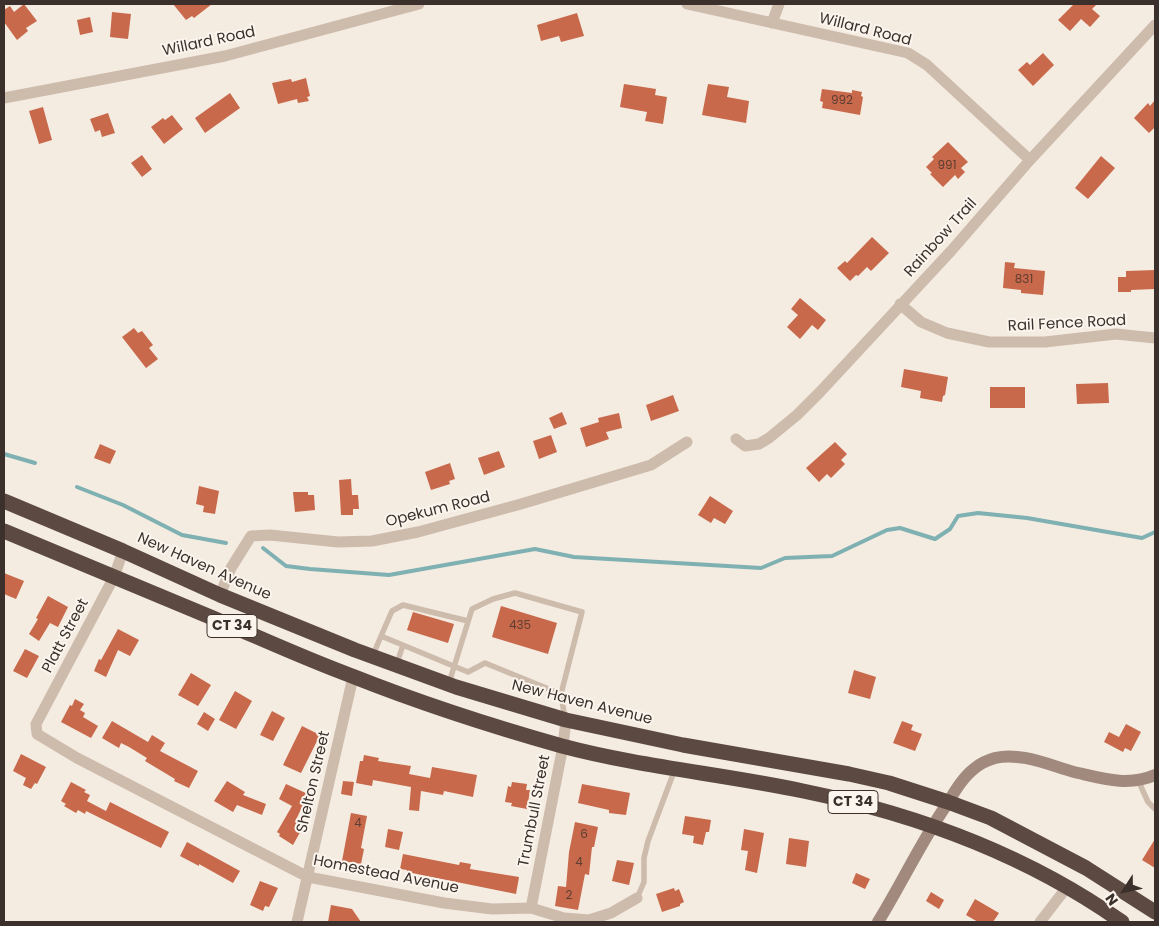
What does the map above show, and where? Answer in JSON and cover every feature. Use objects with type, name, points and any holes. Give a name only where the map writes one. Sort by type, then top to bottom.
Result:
[{"type":"highway","name":"New Haven Avenue","points":[[4,502],[123,551],[220,595],[448,684],[566,720],[683,745],[849,774],[889,783],[948,802],[991,818],[1086,868],[1155,912]]},
{"type":"highway","name":"CT 34","points":[[4,531],[353,677],[446,710],[563,746],[604,756],[803,791],[872,806],[932,826],[1006,855],[1066,887],[1122,922]]},
{"type":"main road","points":[[878,922],[902,883],[932,826],[960,785],[976,767],[997,758],[1014,757],[1107,780],[1138,780],[1155,775]]},
{"type":"street","name":"Willard Road","points":[[4,98],[225,56],[419,4]]},
{"type":"street","name":"Willard Road","points":[[687,4],[908,53],[927,65],[1030,160]]},
{"type":"street","points":[[772,24],[779,4]]},
{"type":"street","name":"Rainbow Trail","points":[[736,439],[745,446],[759,444],[797,415],[951,250],[1030,160],[1155,26]]},
{"type":"street","name":"Rail Fence Road","points":[[900,304],[921,322],[947,333],[989,342],[1045,342],[1116,334],[1155,338]]},
{"type":"street","name":"Opekum Road","points":[[220,595],[231,568],[251,536],[270,535],[338,542],[372,541],[418,532],[521,504],[651,465],[687,442]]},
{"type":"street","name":"Platt Street","points":[[37,734],[36,724],[114,577],[123,551]]},
{"type":"street","name":"Shelton Street","points":[[297,922],[353,677]]},
{"type":"street","name":"Trumbull Street","points":[[531,908],[563,746],[566,720]]},
{"type":"street","name":"Homestead Avenue","points":[[37,734],[77,758],[308,877],[444,903],[492,909],[531,908],[564,920],[589,920],[596,918],[611,913],[637,898]]},
{"type":"street","points":[[1040,922],[1066,887]]},
{"type":"lane","points":[[448,684],[472,609],[493,599],[516,593],[582,612],[561,694],[566,720]]},
{"type":"lane","points":[[373,656],[392,611],[404,605],[468,621]]},
{"type":"lane","points":[[381,636],[468,672],[485,663],[561,694]]},
{"type":"lane","points":[[397,665],[403,645]]},
{"type":"lane","points":[[637,898],[644,882],[644,858],[648,841],[675,768]]},
{"type":"lane","points":[[1138,780],[1148,802],[1155,809]]},
{"type":"building","points":[[24,4],[37,21],[26,28],[28,31],[17,40],[4,22],[4,10],[10,6],[14,12]]},
{"type":"building","points":[[173,4],[212,4],[194,18],[192,16],[186,20]]},
{"type":"building","points":[[1074,4],[1097,4],[1092,9],[1100,16],[1090,27],[1081,19],[1070,31],[1058,20]]},
{"type":"building","points":[[112,12],[131,14],[128,39],[110,37]]},
{"type":"building","points":[[577,13],[584,36],[561,42],[559,36],[541,41],[537,25]]},
{"type":"building","points":[[90,17],[93,32],[80,35],[77,20]]},
{"type":"building","points":[[1043,53],[1054,65],[1033,86],[1018,70],[1027,62],[1030,65]]},
{"type":"building","points":[[306,78],[310,96],[307,97],[309,101],[298,103],[297,99],[278,104],[272,83],[291,79],[292,82]]},
{"type":"building","points":[[624,84],[656,89],[655,95],[667,97],[663,124],[645,121],[647,112],[620,107]]},
{"type":"building","points":[[708,84],[729,87],[727,97],[749,101],[746,123],[702,115]]},
{"type":"building","points":[[822,89],[852,93],[852,90],[862,92],[860,115],[822,108],[823,102],[820,101]]},
{"type":"building","points":[[230,93],[240,108],[205,133],[195,118]]},
{"type":"building","points":[[1155,100],[1155,127],[1149,133],[1134,118],[1148,103],[1150,106]]},
{"type":"building","points":[[43,107],[52,140],[39,144],[29,111]]},
{"type":"building","points":[[108,113],[115,133],[102,137],[100,130],[95,132],[90,119]]},
{"type":"building","points":[[172,115],[183,129],[164,144],[151,127],[163,118],[165,120]]},
{"type":"building","points":[[948,142],[968,162],[961,168],[965,172],[958,179],[955,175],[943,187],[926,167],[934,159],[932,157]]},
{"type":"building","points":[[142,155],[152,169],[142,177],[131,163]]},
{"type":"building","points":[[1101,156],[1115,168],[1088,199],[1075,188]]},
{"type":"building","points":[[872,237],[889,253],[871,271],[867,267],[850,281],[837,268],[845,261],[847,263]]},
{"type":"building","points":[[1005,262],[1015,263],[1014,268],[1045,271],[1043,295],[1021,293],[1021,290],[1003,288]]},
{"type":"building","points":[[1155,270],[1155,289],[1118,292],[1118,277],[1126,277],[1126,271]]},
{"type":"building","points":[[800,298],[826,320],[818,330],[812,325],[800,339],[787,327],[798,315],[791,309]]},
{"type":"building","points":[[134,328],[138,333],[142,331],[153,345],[149,348],[158,359],[146,368],[122,337]]},
{"type":"building","points":[[904,369],[948,377],[942,402],[920,398],[921,391],[901,387]]},
{"type":"building","points":[[1108,383],[1109,403],[1077,404],[1076,384]]},
{"type":"building","points":[[990,387],[1025,387],[1025,408],[990,408]]},
{"type":"building","points":[[673,395],[679,411],[651,421],[646,405]]},
{"type":"building","points":[[562,412],[567,424],[554,429],[549,418]]},
{"type":"building","points":[[619,413],[622,428],[606,432],[609,439],[586,447],[580,428],[599,422],[598,418]]},
{"type":"building","points":[[551,435],[557,452],[539,459],[533,441]]},
{"type":"building","points":[[835,442],[847,454],[841,460],[845,464],[831,478],[827,474],[819,482],[806,468]]},
{"type":"building","points":[[100,444],[116,451],[110,464],[94,458]]},
{"type":"building","points":[[499,451],[505,467],[484,475],[478,458]]},
{"type":"building","points":[[450,463],[455,479],[449,481],[450,484],[431,490],[425,472]]},
{"type":"building","points":[[351,479],[352,495],[358,495],[359,509],[353,509],[353,515],[341,515],[339,480]]},
{"type":"building","points":[[199,486],[219,491],[215,514],[203,512],[204,506],[196,504]]},
{"type":"building","points":[[293,492],[308,492],[308,495],[314,495],[315,510],[295,512]]},
{"type":"building","points":[[710,496],[733,511],[725,524],[714,518],[711,523],[698,515]]},
{"type":"building","points":[[4,573],[24,581],[16,599],[4,594]]},
{"type":"building","points":[[48,596],[68,607],[58,627],[50,623],[39,641],[29,634]]},
{"type":"building","points":[[501,606],[557,623],[548,654],[492,637]]},
{"type":"building","points":[[413,612],[454,624],[448,643],[407,630]]},
{"type":"building","points":[[118,629],[139,640],[130,656],[118,650],[106,677],[94,671],[99,659],[101,660]]},
{"type":"building","points":[[25,649],[39,656],[27,678],[13,671]]},
{"type":"building","points":[[854,670],[876,677],[870,699],[848,693]]},
{"type":"building","points":[[191,673],[211,685],[198,706],[178,695]]},
{"type":"building","points":[[235,691],[252,701],[236,729],[219,720]]},
{"type":"building","points":[[75,699],[84,704],[80,710],[85,713],[83,717],[98,726],[91,738],[61,722]]},
{"type":"building","points":[[272,711],[285,718],[273,741],[260,735]]},
{"type":"building","points":[[204,712],[215,719],[208,731],[197,724]]},
{"type":"building","points":[[112,721],[148,742],[152,735],[165,743],[160,751],[198,771],[189,788],[174,781],[175,779],[145,761],[147,758],[129,747],[121,743],[119,748],[102,738]]},
{"type":"building","points":[[902,721],[913,725],[911,730],[922,734],[915,751],[893,743]]},
{"type":"building","points":[[1126,724],[1141,732],[1131,751],[1125,748],[1123,752],[1104,742],[1109,732],[1119,737]]},
{"type":"building","points":[[302,726],[320,735],[301,773],[283,765]]},
{"type":"building","points":[[21,754],[46,767],[37,784],[35,783],[31,789],[23,785],[26,778],[13,771]]},
{"type":"building","points":[[364,755],[379,758],[378,761],[411,766],[409,774],[430,778],[432,767],[477,775],[473,797],[444,791],[443,795],[421,791],[419,811],[409,810],[411,787],[373,780],[372,786],[356,783],[360,761],[363,761]]},
{"type":"building","points":[[227,781],[245,792],[243,795],[266,804],[262,815],[237,805],[233,812],[214,801]]},
{"type":"building","points":[[343,781],[354,782],[352,796],[341,794]]},
{"type":"building","points":[[71,782],[86,790],[84,792],[90,795],[87,801],[106,811],[110,802],[169,832],[161,848],[86,811],[85,814],[78,810],[76,813],[64,806],[66,804],[61,801]]},
{"type":"building","points":[[512,782],[527,784],[526,790],[530,790],[527,809],[511,806],[512,803],[505,802],[508,786],[511,787]]},
{"type":"building","points":[[286,784],[308,794],[295,822],[303,827],[293,845],[279,836],[280,834],[277,832],[292,806],[279,799]]},
{"type":"building","points":[[582,784],[630,793],[626,815],[609,813],[609,810],[578,803]]},
{"type":"building","points":[[351,813],[367,816],[361,848],[364,849],[361,864],[342,861]]},
{"type":"building","points":[[685,816],[711,820],[709,832],[706,832],[703,845],[693,843],[694,836],[682,834]]},
{"type":"building","points":[[575,822],[598,827],[594,847],[592,847],[589,875],[585,874],[578,910],[555,906],[558,886],[566,887],[569,852]]},
{"type":"building","points":[[388,829],[403,832],[399,850],[385,847]]},
{"type":"building","points":[[744,829],[764,833],[757,873],[745,870],[748,851],[741,850]]},
{"type":"building","points":[[789,838],[809,841],[806,867],[786,864]]},
{"type":"building","points":[[1155,839],[1155,868],[1142,860]]},
{"type":"building","points":[[187,842],[240,871],[233,883],[180,856]]},
{"type":"building","points":[[403,854],[459,865],[460,862],[471,864],[470,869],[519,877],[516,894],[407,872],[407,870],[400,869]]},
{"type":"building","points":[[617,860],[634,863],[629,885],[612,881]]},
{"type":"building","points":[[856,873],[870,879],[865,889],[852,883]]},
{"type":"building","points":[[260,881],[278,888],[269,907],[265,906],[263,911],[250,905]]},
{"type":"building","points":[[674,888],[675,891],[679,889],[684,902],[680,906],[662,912],[656,894]]},
{"type":"building","points":[[931,892],[944,900],[939,909],[926,901]]},
{"type":"building","points":[[975,899],[999,913],[993,922],[978,922],[966,915]]},
{"type":"building","points":[[331,905],[352,909],[361,922],[328,922]]},
{"type":"waterway","points":[[4,454],[35,463]]},
{"type":"waterway","points":[[77,487],[123,505],[182,535],[226,543]]},
{"type":"waterway","points":[[263,548],[286,566],[389,575],[535,549],[574,557],[761,568],[785,558],[832,556],[887,530],[900,528],[935,539],[950,529],[958,516],[978,513],[1027,518],[1142,538],[1155,532]]}]
